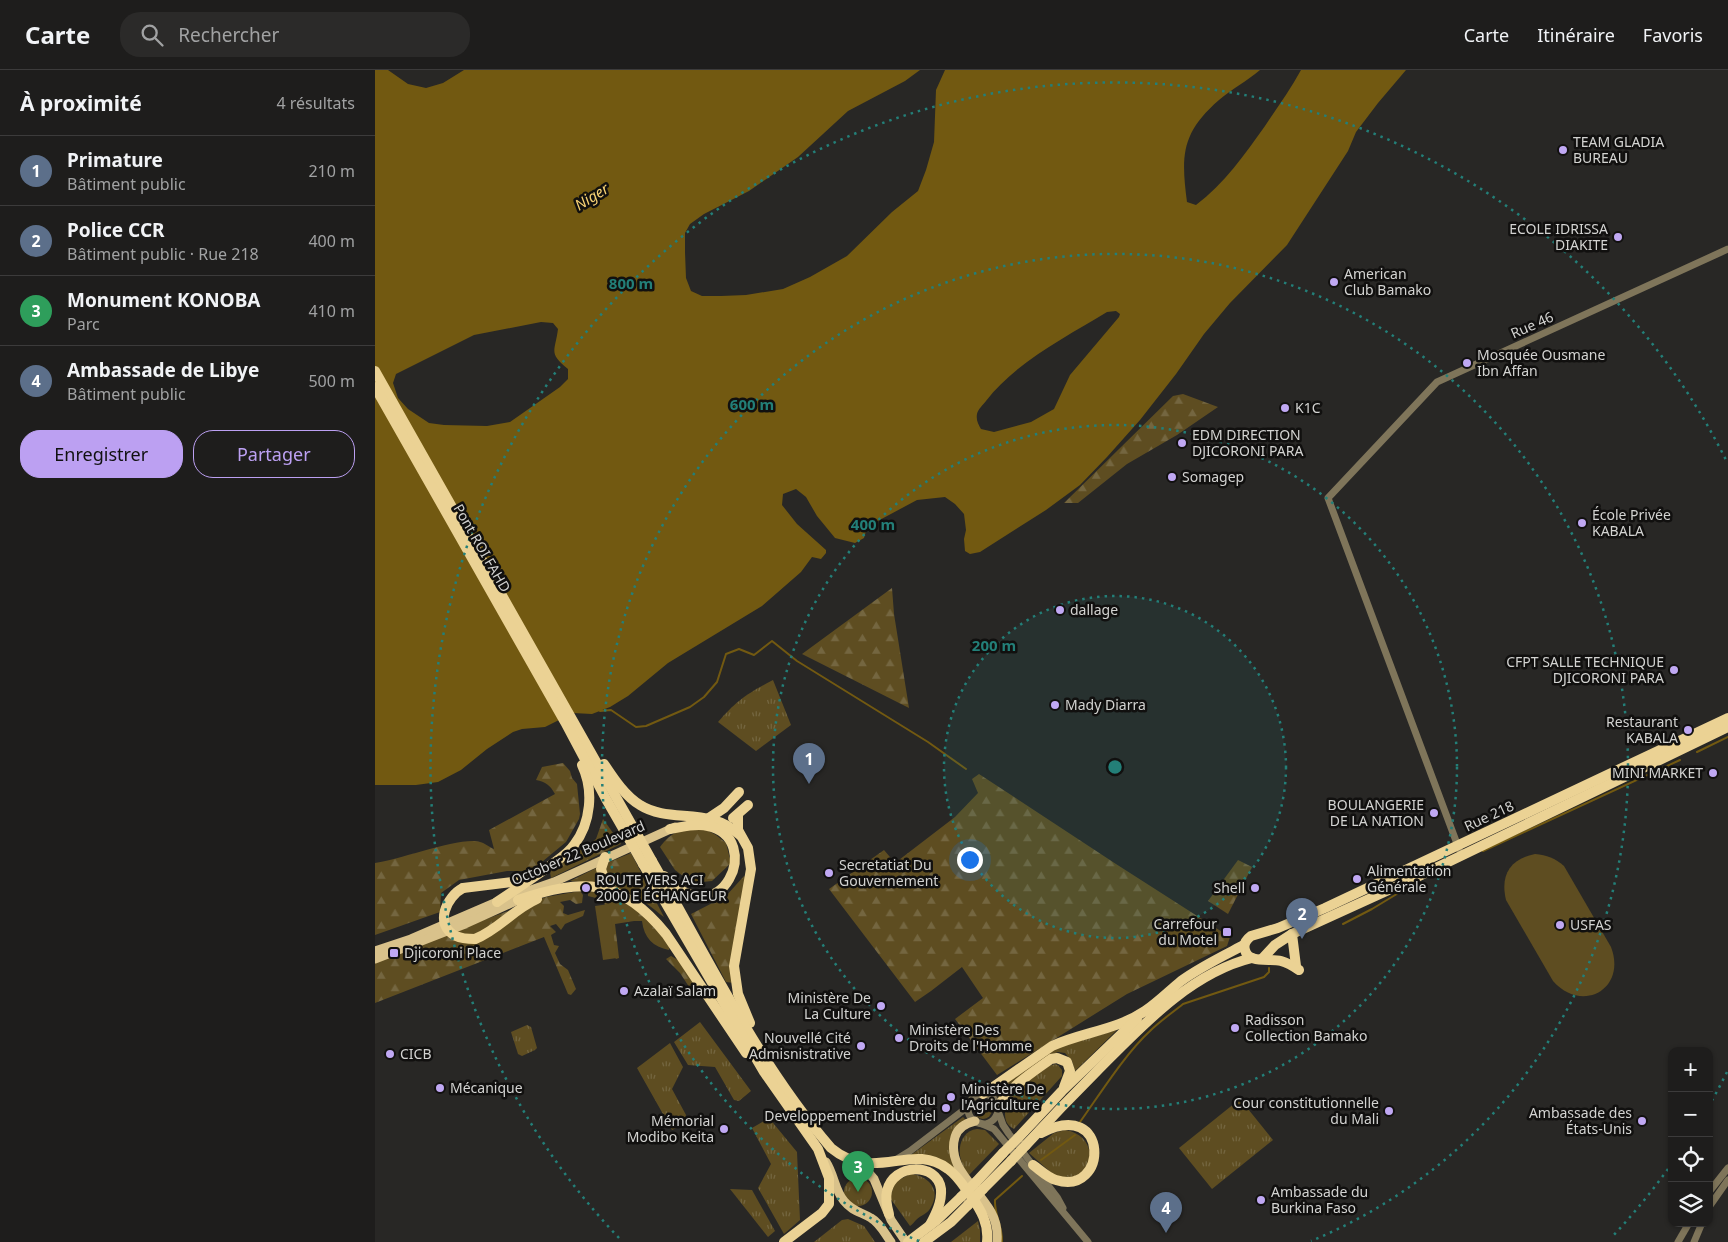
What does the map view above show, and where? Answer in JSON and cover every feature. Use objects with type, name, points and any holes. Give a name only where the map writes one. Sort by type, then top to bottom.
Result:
[{"type":"highway","points":[[375,371],[633,837],[746,1026],[789,1093],[820,1134],[840,1155],[856,1162],[867,1164],[920,1158],[933,1161],[950,1170],[981,1211],[987,1228],[987,1242]]},
{"type":"highway","name":"Pont ROI FAHD","points":[[375,387],[571,726]]},
{"type":"highway","name":"Rue 218","points":[[1459,851],[1728,718]]},
{"type":"highway","points":[[571,726],[614,778],[640,805],[651,810],[709,818],[723,823],[740,836]]},
{"type":"highway","points":[[497,902],[574,846],[585,823],[589,808],[587,782],[571,726]]},
{"type":"highway","name":"Rue 218","points":[[1259,934],[1459,851],[1728,727]]},
{"type":"highway","points":[[709,818],[724,808],[739,792]]},
{"type":"highway","points":[[723,823],[738,815],[748,805]]},
{"type":"highway","points":[[738,815],[738,830],[748,848],[751,869],[734,956],[735,977],[749,1020],[767,1058]]},
{"type":"highway","points":[[649,862],[672,884],[683,892],[694,895],[704,896],[715,893],[724,888],[731,878],[735,862],[735,852],[730,841],[721,832],[710,826],[699,825],[670,829]]},
{"type":"highway","points":[[907,1242],[927,1234],[964,1201],[1007,1157],[1153,1017],[1208,976],[1228,966],[1261,956],[1292,934],[1459,851]]},
{"type":"highway","points":[[605,857],[601,869],[607,889]]},
{"type":"highway","points":[[649,862],[764,1072],[818,1149],[829,1178],[829,1204],[822,1213],[784,1242]]},
{"type":"highway","points":[[538,874],[512,882],[463,888],[456,891],[445,907],[444,916],[447,927],[453,936],[475,939],[487,934],[517,910],[535,899],[578,890],[598,891],[640,906]]},
{"type":"highway","points":[[518,900],[566,887],[583,886],[607,889],[633,901],[651,916],[666,934],[754,1064],[764,1072]]},
{"type":"highway","points":[[1261,956],[1269,942],[1259,934],[1251,936],[1245,945],[1246,953],[1283,961],[1298,968],[1292,934]]},
{"type":"highway","points":[[1026,1140],[1062,1092],[1145,1011],[1204,966],[1245,945]]},
{"type":"highway","points":[[983,1094],[1063,1040],[1112,1028],[1145,1011]]},
{"type":"highway","points":[[998,1109],[1008,1092],[1015,1085],[1051,1059],[1062,1058],[1067,1062],[1070,1071],[1069,1078],[1062,1092]]},
{"type":"highway","points":[[1026,1140],[1054,1127],[1071,1124],[1079,1127],[1093,1142],[1095,1151],[1094,1162],[1082,1178],[1069,1182],[1054,1180],[1033,1165]]},
{"type":"highway","points":[[889,1214],[886,1192],[893,1178],[909,1169],[927,1171],[941,1186],[941,1199],[927,1234]]},
{"type":"main road","name":"October 22 Boulevard","points":[[375,951],[411,939],[497,902],[543,886],[670,829],[689,822],[709,818]]},
{"type":"main road","points":[[375,959],[465,924],[518,900],[543,886]]},
{"type":"main road","points":[[978,1122],[968,1122],[958,1131],[953,1146],[954,1154],[959,1167],[990,1211],[995,1222],[997,1242]]},
{"type":"main road","points":[[818,1149],[832,1172],[840,1197],[854,1211],[877,1223],[891,1242]]},
{"type":"main road","points":[[840,1155],[868,1172],[878,1188],[889,1214],[907,1242]]},
{"type":"street","name":"Rue 46","points":[[1459,851],[1328,498],[1437,382],[1728,249]]},
{"type":"street","points":[[888,1162],[910,1152],[969,1106],[973,1098],[983,1094],[993,1098],[1003,1126],[1057,1197],[1068,1217]]},
{"type":"street","points":[[969,1106],[970,1116],[994,1129],[1088,1242]]},
{"type":"street","points":[[978,1122],[991,1122],[998,1109]]},
{"type":"street","points":[[1713,1187],[1728,1168]]},
{"type":"street","points":[[1713,1201],[1728,1180]]},
{"type":"street","points":[[1678,1242],[1687,1227]]},
{"type":"street","points":[[1694,1242],[1700,1227]]},
{"type":"green space","points":[[1183,394],[1218,407],[1177,435],[1127,464],[1078,503],[1064,503],[1173,396]]},
{"type":"green space","points":[[892,588],[894,614],[909,708],[802,654]]},
{"type":"green space","points":[[773,680],[791,725],[756,751],[718,722],[743,698]]},
{"type":"green space","points":[[563,763],[577,784],[580,814],[566,842],[531,871],[507,871],[459,880],[441,893],[440,912],[375,935],[375,863],[459,842],[480,842],[494,849],[489,830],[555,794],[547,784],[536,780],[542,767]]},
{"type":"green space","points":[[979,774],[1230,937],[1227,946],[1127,994],[997,1075],[955,1019],[983,998],[962,967],[915,1002],[829,889],[884,850],[895,863],[955,817],[978,793],[972,779]]},
{"type":"green space","points":[[603,819],[621,844],[551,878],[550,872],[596,839]]},
{"type":"green space","points":[[701,827],[726,843],[731,863],[712,881],[692,883],[675,870],[660,847],[673,834]]},
{"type":"green space","points":[[631,853],[664,917],[643,901],[628,893],[600,885],[570,881]]},
{"type":"green space","points":[[1535,854],[1551,857],[1564,866],[1611,947],[1614,962],[1613,975],[1607,985],[1599,992],[1588,996],[1577,996],[1564,991],[1553,981],[1506,900],[1504,883],[1509,870],[1519,860]]},
{"type":"green space","points":[[1238,860],[1252,867],[1228,914],[1208,901]]},
{"type":"green space","points":[[744,876],[747,879],[734,983],[726,982],[691,914],[726,896]]},
{"type":"green space","points":[[580,891],[583,895],[582,903],[576,904],[570,900],[560,902],[564,906],[563,913],[568,915],[585,910],[583,916],[565,924],[561,930],[556,924],[550,926],[556,932],[551,935],[554,945],[559,946],[555,953],[560,964],[568,970],[576,989],[571,995],[568,994],[544,937],[375,1003],[375,960],[546,897]]},
{"type":"green space","points":[[597,891],[637,907],[671,943],[669,950],[658,947],[650,941],[642,921],[615,924],[619,958],[616,959],[611,951],[604,900],[588,896],[588,892]]},
{"type":"green space","points":[[609,904],[617,958],[603,960],[595,906]]},
{"type":"green space","points":[[671,956],[680,961],[702,994],[701,997],[695,996],[680,973],[666,959]]},
{"type":"green space","points":[[700,1022],[751,1091],[739,1101],[734,1100],[715,1067],[688,1065],[674,1042]]},
{"type":"green space","points":[[527,1025],[531,1027],[537,1048],[522,1056],[518,1054],[511,1032]]},
{"type":"green space","points":[[1117,1030],[1075,1071],[1072,1061],[1065,1053],[1058,1052],[1049,1056],[999,1098],[994,1092],[1049,1050]]},
{"type":"green space","points":[[670,1043],[683,1067],[672,1089],[686,1115],[684,1124],[672,1130],[637,1068]]},
{"type":"green space","points":[[1055,1064],[1062,1070],[1062,1076],[1014,1129],[1007,1122],[1005,1116],[1009,1098],[1021,1085]]},
{"type":"green space","points":[[1240,1099],[1273,1140],[1212,1189],[1179,1148]]},
{"type":"green space","points":[[983,1101],[991,1106],[992,1110],[987,1118],[983,1119],[975,1114],[974,1110],[979,1102]]},
{"type":"green space","points":[[963,1117],[966,1120],[956,1129],[961,1178],[911,1155]]},
{"type":"green space","points":[[769,1118],[797,1152],[800,1220],[784,1234],[758,1188],[771,1164],[752,1128]]},
{"type":"green space","points":[[977,1129],[985,1130],[999,1144],[969,1175],[960,1156],[961,1141],[970,1131]]},
{"type":"green space","points":[[1065,1130],[1075,1133],[1082,1138],[1090,1152],[1089,1160],[1087,1167],[1081,1173],[1073,1177],[1056,1177],[1029,1153],[1054,1133]]},
{"type":"green space","points":[[910,1174],[927,1180],[934,1189],[935,1194],[930,1209],[910,1226],[890,1198],[895,1182]]},
{"type":"green space","points":[[858,1178],[868,1182],[872,1192],[868,1202],[858,1206],[848,1202],[844,1192],[848,1182]]},
{"type":"green space","points":[[730,1189],[752,1190],[775,1231],[768,1237]]},
{"type":"green space","points":[[848,1219],[864,1226],[875,1242],[814,1242],[842,1220]]},
{"type":"green space","points":[[978,1221],[980,1242],[951,1242]]},
{"type":"water","name":"Niger","points":[[375,70],[388,70],[408,84],[426,88],[443,83],[464,70],[920,70],[905,81],[848,111],[798,157],[749,191],[704,214],[690,224],[685,233],[685,252],[686,278],[691,291],[702,296],[721,296],[746,295],[783,289],[810,277],[847,256],[892,212],[918,191],[934,142],[936,90],[945,70],[1260,70],[1206,112],[1197,123],[1191,135],[1184,158],[1185,186],[1187,202],[1196,205],[1216,188],[1242,158],[1279,106],[1301,70],[1406,70],[1356,132],[1348,151],[1287,245],[1230,303],[1204,334],[1140,420],[1107,457],[1080,485],[1046,510],[980,552],[970,554],[965,551],[964,539],[966,530],[964,514],[945,497],[917,500],[874,523],[866,531],[864,538],[855,543],[835,538],[817,516],[806,497],[796,489],[783,494],[782,505],[797,524],[826,550],[826,553],[821,559],[812,557],[801,572],[762,606],[668,663],[628,696],[610,707],[592,714],[573,713],[545,727],[522,729],[513,732],[487,749],[461,770],[438,782],[416,785],[375,785]],"holes":[[[1116,311],[1120,314],[1119,317],[1070,375],[1054,409],[1031,422],[994,432],[981,429],[977,420],[978,410],[1012,374],[1042,351],[1107,312]],[[541,322],[553,323],[558,329],[554,352],[568,369],[568,379],[560,387],[510,422],[487,426],[429,423],[408,409],[398,398],[393,383],[396,374],[474,335]]]},
{"type":"waterway","points":[[600,711],[611,710],[636,727],[646,726],[690,707],[704,697],[717,682],[726,654],[739,649],[754,655],[772,641],[797,661],[928,742],[966,769]]},
{"type":"waterway","points":[[1697,752],[1728,737]]},
{"type":"waterway","points":[[1483,851],[1680,760]]},
{"type":"waterway","points":[[1343,924],[1415,883]]},
{"type":"waterway","points":[[1080,1122],[1131,1051],[1162,1020],[1183,1004],[1264,977],[1269,972],[1269,968]]},
{"type":"waterway","points":[[1041,1160],[1075,1135]]},
{"type":"waterway","points":[[1002,1242],[995,1200],[1022,1176]]},
{"type":"place","name":"TEAM GLADIA BUREAU","points":[[1563,150]]},
{"type":"place","name":"ECOLE IDRISSA DIAKITE","points":[[1618,237]]},
{"type":"place","name":"American Club Bamako","points":[[1334,282]]},
{"type":"place","name":"Mosquée Ousmane Ibn Affan","points":[[1467,363]]},
{"type":"place","name":"K1C","points":[[1285,408]]},
{"type":"place","name":"EDM DIRECTION DJICORONI PARA","points":[[1182,443]]},
{"type":"place","name":"Somagep","points":[[1172,477]]},
{"type":"place","name":"École Privée KABALA","points":[[1582,523]]},
{"type":"place","name":"dallage","points":[[1060,610]]},
{"type":"place","name":"CFPT SALLE TECHNIQUE DJICORONI PARA","points":[[1674,670]]},
{"type":"place","name":"Mady Diarra","points":[[1055,705]]},
{"type":"place","name":"Restaurant KABALA","points":[[1688,730]]},
{"type":"place","name":"MINI MARKET","points":[[1713,773]]},
{"type":"place","name":"Primature","points":[[809,784]]},
{"type":"place","name":"BOULANGERIE DE LA NATION","points":[[1434,813]]},
{"type":"place","name":"Secretatiat Du Gouvernement","points":[[829,873]]},
{"type":"place","name":"Alimentation Générale","points":[[1357,879]]},
{"type":"place","name":"ROUTE VERS ACI 2000 E ÉCHANGEUR","points":[[586,888]]},
{"type":"place","name":"Shell","points":[[1255,888]]},
{"type":"place","name":"USFAS","points":[[1560,925]]},
{"type":"place","name":"Carrefour du Motel","points":[[1227,932]]},
{"type":"place","name":"Police CCR","points":[[1302,939]]},
{"type":"place","name":"Djicoroni Place","points":[[394,953]]},
{"type":"place","name":"Azalaï Salam","points":[[624,991]]},
{"type":"place","name":"Ministère De La Culture","points":[[881,1006]]},
{"type":"place","name":"Radisson Collection Bamako","points":[[1235,1028]]},
{"type":"place","name":"Ministère Des Droits de l'Homme","points":[[899,1038]]},
{"type":"place","name":"Nouvellé Cité Admisnistrative","points":[[861,1046]]},
{"type":"place","name":"CICB","points":[[390,1054]]},
{"type":"place","name":"Mécanique","points":[[440,1088]]},
{"type":"place","name":"Ministère De l'Agriculture","points":[[951,1097]]},
{"type":"place","name":"Ministère du Developpement Industriel","points":[[946,1108]]},
{"type":"place","name":"Cour constitutionnelle du Mali","points":[[1389,1111]]},
{"type":"place","name":"Ambassade des États-Unis","points":[[1642,1121]]},
{"type":"place","name":"Mémorial Modibo Keita","points":[[724,1129]]},
{"type":"place","name":"Monument KONOBA","points":[[858,1192]]},
{"type":"place","name":"Ambassade du Burkina Faso","points":[[1261,1200]]},
{"type":"place","name":"Ambassade de Libye","points":[[1166,1233]]}]
